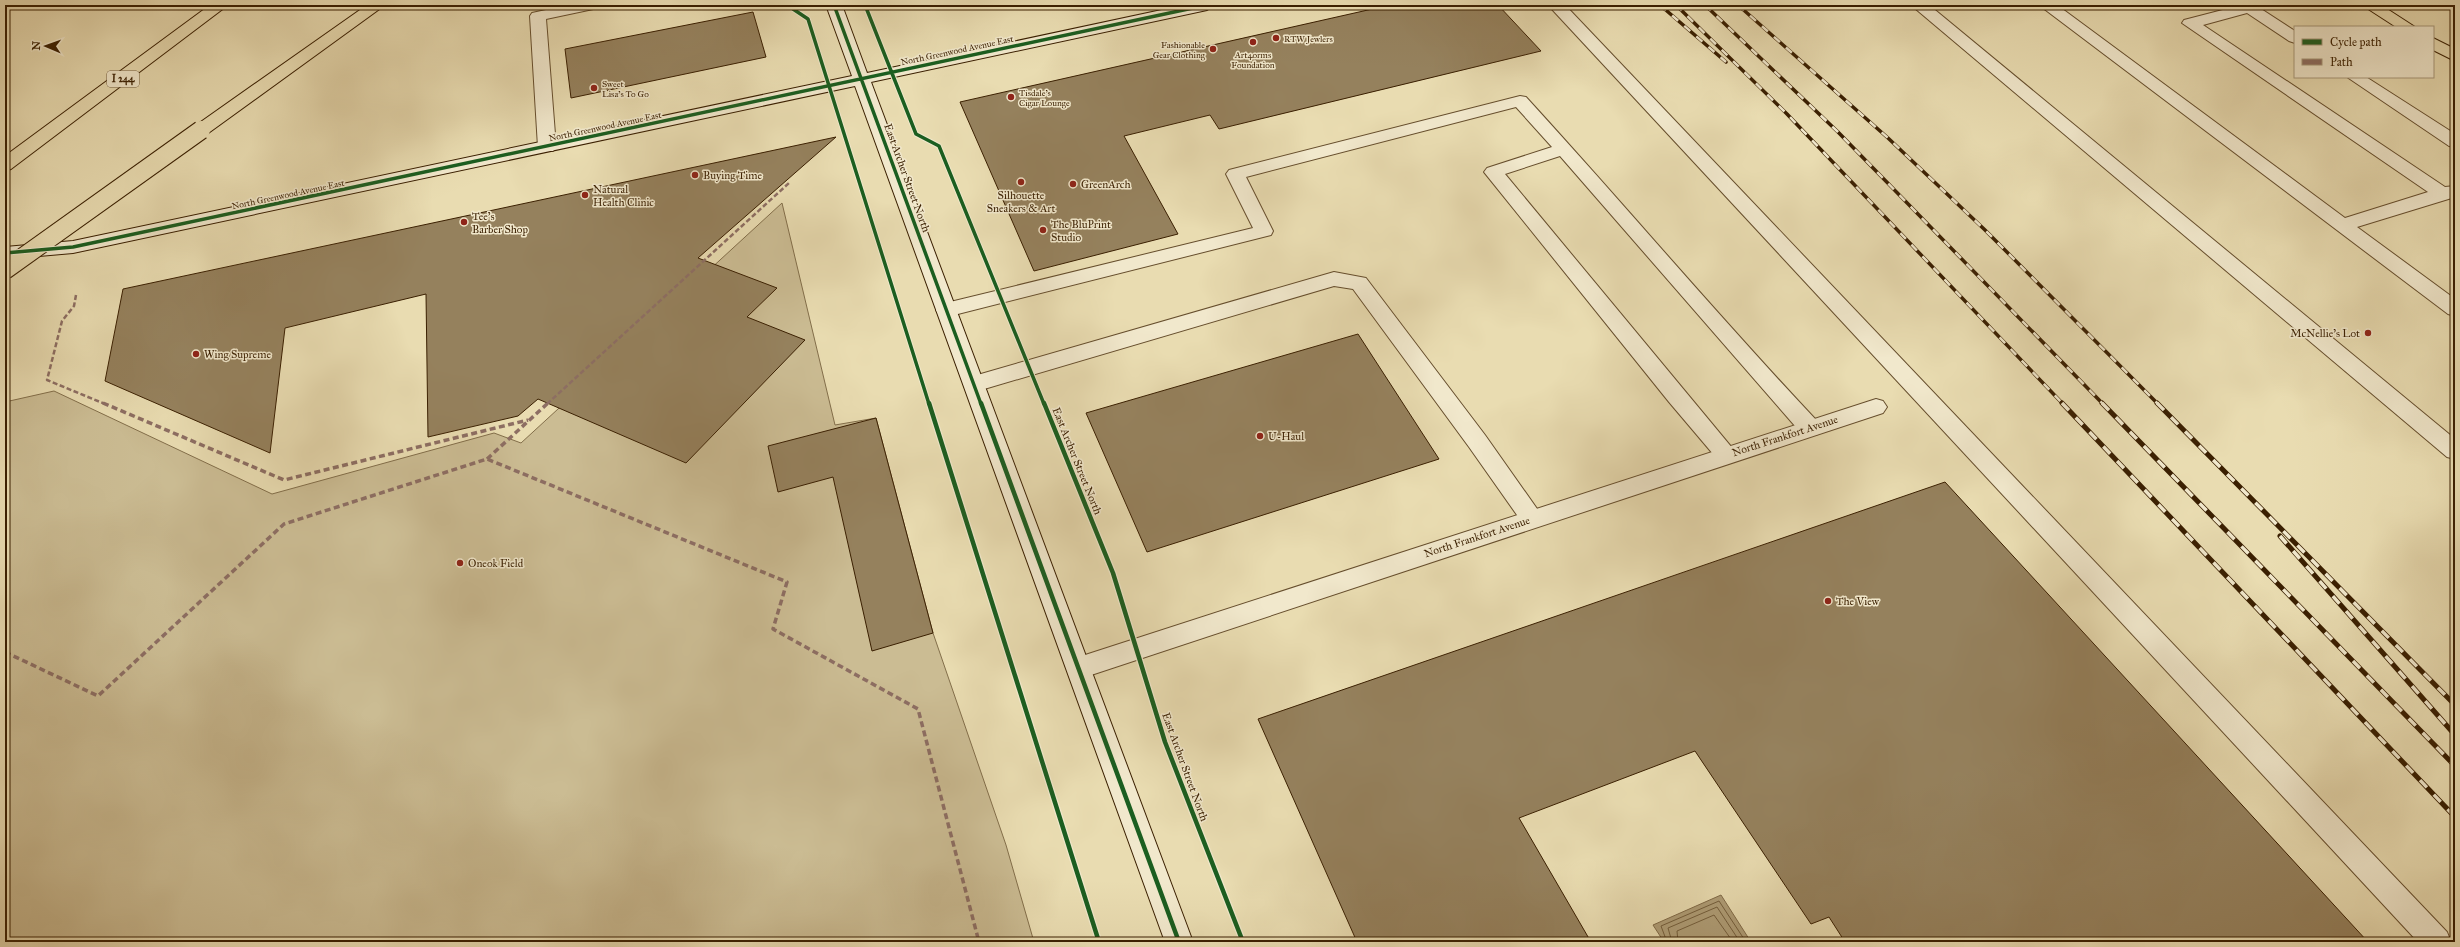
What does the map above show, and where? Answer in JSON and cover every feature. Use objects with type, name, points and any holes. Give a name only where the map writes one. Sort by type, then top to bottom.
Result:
[{"type":"main road","name":"I 244","points":[[5,165],[220,5]]},
{"type":"main road","points":[[5,270],[377,5]]},
{"type":"main road","points":[[2370,5],[2405,26]]},
{"type":"main road","points":[[2434,44],[2455,56]]},
{"type":"street","points":[[538,16],[552,5]]},
{"type":"street","points":[[538,16],[592,5]]},
{"type":"street","name":"East Archer Street North","points":[[834,5],[1179,942]]},
{"type":"street","name":"North Greenwood Avenue East","points":[[5,254],[73,247],[1207,5]]},
{"type":"street","points":[[1556,5],[2437,942]]},
{"type":"street","points":[[1919,5],[2455,451]]},
{"type":"street","points":[[2047,5],[2455,309]]},
{"type":"street","points":[[2294,37],[2249,8],[2190,23],[2449,193]]},
{"type":"street","points":[[538,16],[547,147]]},
{"type":"street","points":[[2357,78],[2455,142]]},
{"type":"street","points":[[946,310],[1264,231],[1235,174],[1520,101],[1565,149],[1757,372],[1810,428]]},
{"type":"street","points":[[1565,149],[1493,172],[1676,397],[1727,455]]},
{"type":"street","points":[[2341,224],[2449,193]]},
{"type":"street","points":[[974,384],[1334,279],[1359,283],[1477,441],[1532,519]]},
{"type":"street","name":"North Frankfort Avenue","points":[[1079,668],[1876,407]]},
{"type":"shaded area","name":"Oneok Field","points":[[782,203],[835,425],[876,418],[933,633],[1006,845],[1034,942],[5,942],[5,402],[54,391],[272,494],[494,433],[521,443]]},
{"type":"water","points":[[1721,895],[1751,942],[1664,942],[1653,925]]},
{"type":"building","name":"GreenArch","points":[[1390,5],[1498,5],[1541,51],[1219,129],[1210,115],[1124,136],[1178,234],[1034,271],[960,102]]},
{"type":"building","points":[[753,12],[766,57],[571,98],[565,49]]},
{"type":"building","points":[[836,137],[698,258],[777,288],[747,317],[805,340],[686,463],[538,399],[518,416],[428,437],[426,294],[285,328],[270,453],[105,381],[123,289]]},
{"type":"building","name":"U-Haul","points":[[1358,334],[1439,459],[1147,552],[1086,413]]},
{"type":"building","points":[[876,418],[933,633],[872,651],[833,477],[778,492],[768,446]]},
{"type":"building","name":"The View","points":[[1945,482],[2368,942],[1845,942],[1829,917],[1811,924],[1695,751],[1519,818],[1591,942],[1357,942],[1258,719]]},
{"type":"railway","points":[[1660,5],[1726,62]]},
{"type":"railway","points":[[1676,5],[1787,114],[2063,404]]},
{"type":"railway","points":[[1705,5],[1838,132],[2103,404]]},
{"type":"railway","points":[[1738,5],[1888,138],[1985,230],[2158,404]]},
{"type":"railway","points":[[2062,403],[2455,817]]},
{"type":"railway","points":[[2102,403],[2455,766]]},
{"type":"railway","points":[[2157,403],[2455,705]]},
{"type":"railway","points":[[2280,536],[2455,735]]},
{"type":"marked path","points":[[487,459],[789,183]]},
{"type":"marked path","points":[[76,295],[74,306],[62,321],[47,380],[284,480],[528,420]]},
{"type":"marked path","points":[[5,652],[98,696],[284,524],[487,459],[787,582],[773,629],[918,709],[979,942]]},
{"type":"cycle path","points":[[791,5],[793,9],[808,19],[1061,827],[1099,942]]},
{"type":"cycle path","points":[[834,5],[1179,942]]},
{"type":"cycle path","points":[[868,5],[867,10],[916,134],[939,146],[1113,573],[1165,742],[1243,942]]},
{"type":"cycle path","points":[[5,253],[73,247],[1207,5]]},
{"type":"place","name":"RTW Jewlers","points":[[1276,38]]},
{"type":"place","name":"Art4orms Foundation","points":[[1253,42]]},
{"type":"place","name":"Fashionable Gear Clothing","points":[[1213,49]]},
{"type":"place","name":"Sweet Lisa's To Go","points":[[594,88]]},
{"type":"place","name":"Tisdale's Cigar Lounge","points":[[1011,97]]},
{"type":"place","name":"Buying Time","points":[[695,175]]},
{"type":"place","name":"Silhouette Sneakers & Art","points":[[1021,182]]},
{"type":"place","name":"GreenArch","points":[[1073,184]]},
{"type":"place","name":"Natural Health Clinic","points":[[585,195]]},
{"type":"place","name":"Tee's Barber Shop","points":[[464,222]]},
{"type":"place","name":"The BluPrint Studio","points":[[1043,230]]},
{"type":"place","name":"McNellie's Lot","points":[[2368,333]]},
{"type":"place","name":"Wing Supreme","points":[[196,354]]},
{"type":"place","name":"U-Haul","points":[[1260,436]]},
{"type":"place","name":"Oneok Field","points":[[460,563]]},
{"type":"place","name":"The View","points":[[1828,601]]}]
